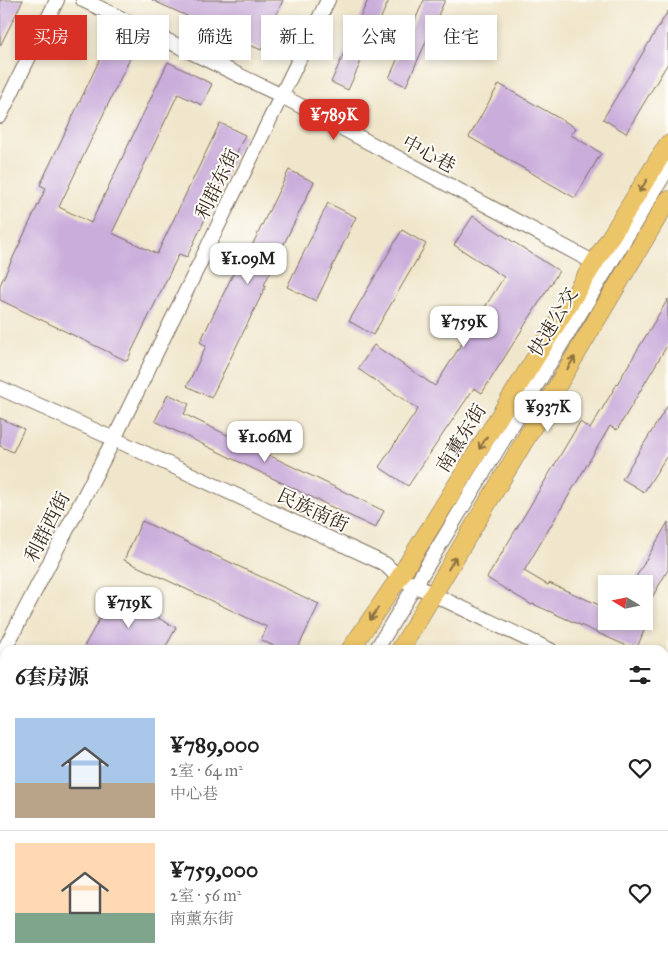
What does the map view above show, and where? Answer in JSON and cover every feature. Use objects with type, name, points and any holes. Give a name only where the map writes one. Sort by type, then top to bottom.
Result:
[{"type":"main road","name":"南薰东街","points":[[354,645],[407,582],[595,263],[668,144]]},
{"type":"main road","points":[[403,645],[668,200]]},
{"type":"street","points":[[0,116],[57,0]]},
{"type":"street","name":"中心巷","points":[[83,0],[280,96],[595,263]]},
{"type":"street","name":"利群东街","points":[[114,439],[328,0]]},
{"type":"street","name":"快速公交","points":[[378,645],[407,582],[668,168]]},
{"type":"street","name":"民族南街","points":[[0,388],[385,564],[407,582],[540,645]]},
{"type":"street","name":"利群西街","points":[[7,645],[114,439]]},
{"type":"building","points":[[0,0],[23,0],[15,15],[0,46]]},
{"type":"building","points":[[152,0],[283,0],[276,15],[261,15],[261,50],[251,45],[251,15],[185,15]]},
{"type":"building","points":[[368,0],[389,0],[382,15],[361,15]]},
{"type":"building","points":[[424,0],[445,0],[438,15],[425,15],[425,44],[406,86],[389,78],[397,60],[415,60],[415,20]]},
{"type":"building","points":[[668,11],[668,63],[626,133],[603,119]]},
{"type":"building","points":[[343,55],[343,60],[362,60],[348,90],[331,82]]},
{"type":"building","points":[[99,60],[129,60],[59,207],[91,223],[168,62],[212,84],[202,105],[178,94],[112,233],[157,254],[220,123],[245,135],[187,257],[179,254],[127,361],[0,300],[0,285],[46,188],[40,185]]},
{"type":"building","points":[[499,84],[576,128],[571,135],[601,153],[575,198],[469,137]]},
{"type":"building","points":[[289,170],[314,182],[211,398],[187,386],[206,346],[200,342],[235,270],[239,272]]},
{"type":"building","points":[[328,203],[356,217],[316,301],[287,287]]},
{"type":"building","points":[[473,216],[559,271],[482,393],[474,388],[408,486],[379,467],[418,409],[358,369],[374,345],[435,386],[504,277],[454,245]]},
{"type":"building","points":[[402,230],[426,244],[373,335],[349,321]]},
{"type":"building","points":[[668,299],[668,344],[617,430],[610,426],[524,571],[548,585],[549,583],[598,604],[598,630],[644,630],[638,645],[625,645],[532,605],[487,578],[580,422],[590,429]]},
{"type":"building","points":[[168,394],[189,404],[184,414],[384,511],[375,528],[155,421]]},
{"type":"building","points":[[668,405],[668,454],[644,492],[622,479]]},
{"type":"building","points":[[0,418],[24,429],[13,452],[0,446]]},
{"type":"building","points":[[142,521],[319,604],[299,645],[272,645],[261,640],[267,627],[124,560]]},
{"type":"building","points":[[668,522],[668,570],[653,596],[653,575],[637,575]]},
{"type":"building","points":[[114,593],[176,628],[167,645],[85,645]]}]
